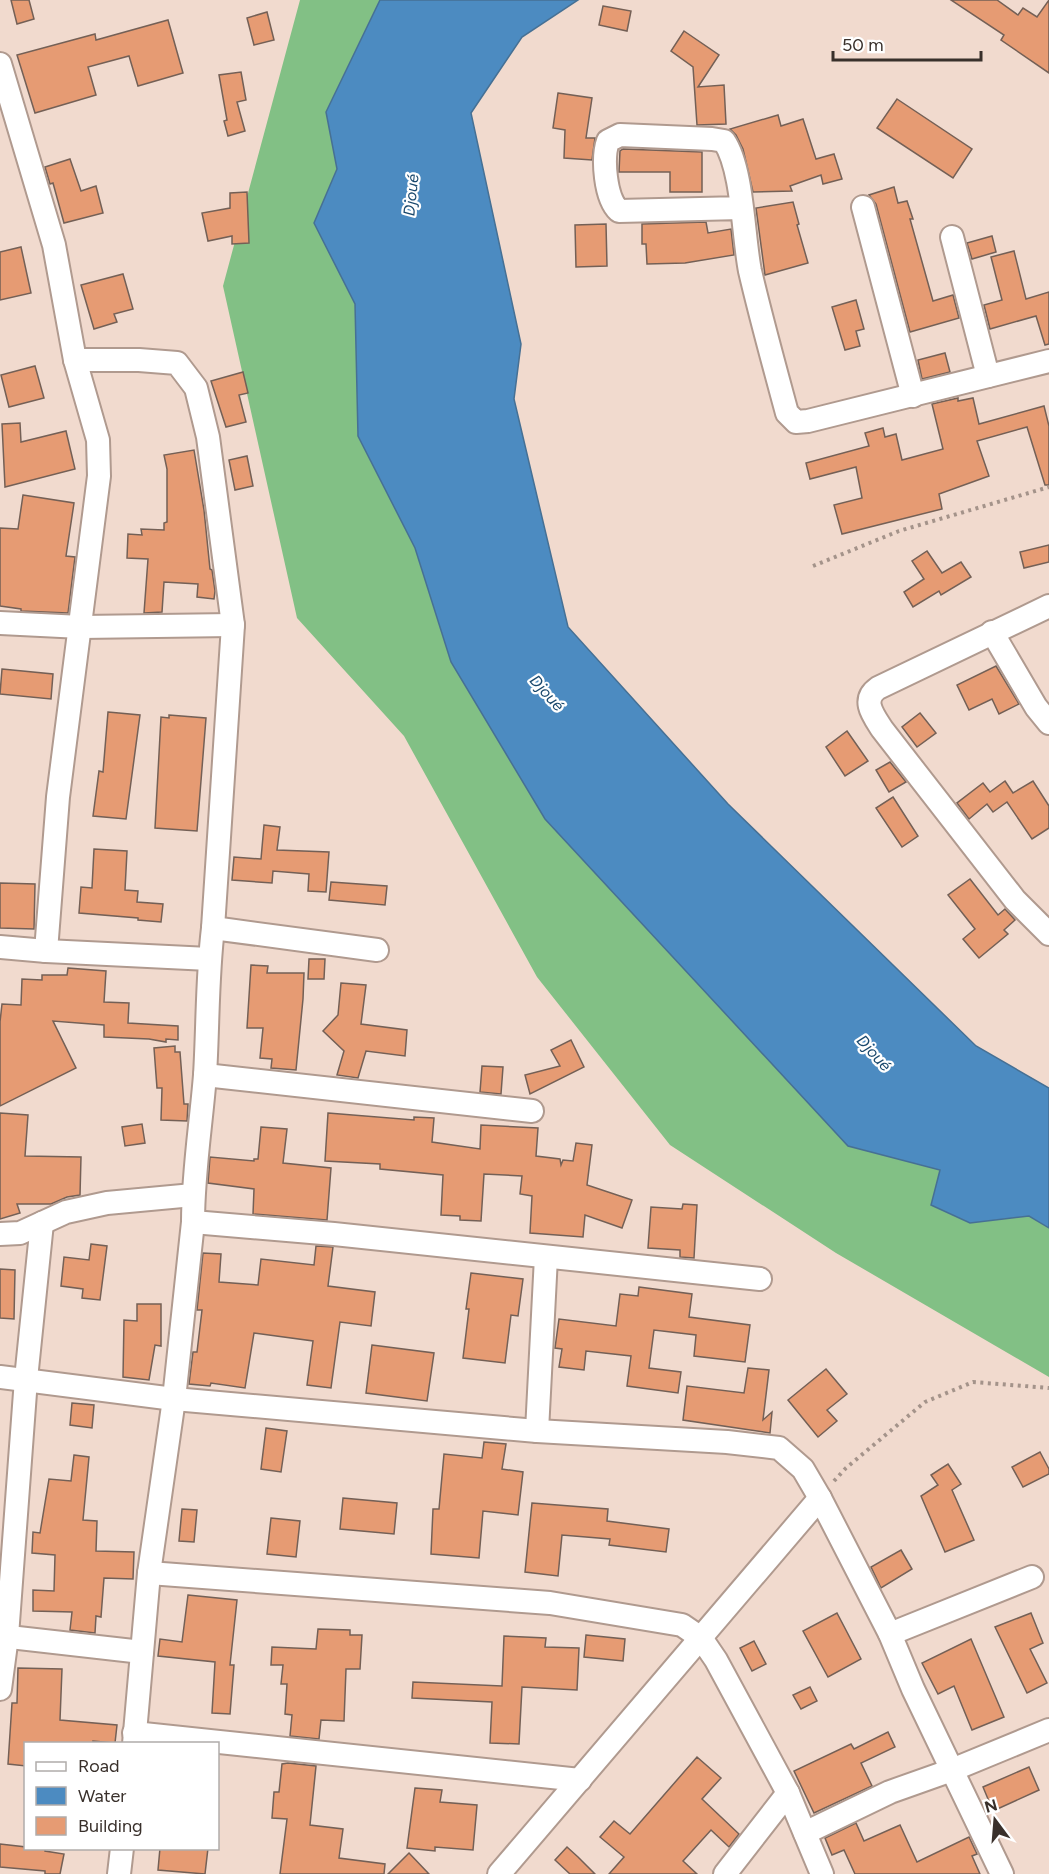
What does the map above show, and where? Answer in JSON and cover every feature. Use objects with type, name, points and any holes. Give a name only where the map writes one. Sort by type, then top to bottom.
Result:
[{"type":"street","points":[[0,64],[54,245],[75,360],[98,440],[99,476],[58,797],[46,951]]},
{"type":"street","points":[[741,208],[618,211],[613,205],[608,190],[604,152],[608,141],[620,135],[724,141],[730,149],[741,208],[750,269],[787,413],[796,422],[913,396],[1049,361]]},
{"type":"street","points":[[863,207],[913,396]]},
{"type":"street","points":[[952,237],[988,376]]},
{"type":"street","points":[[75,360],[139,360],[177,363],[196,388],[208,437],[233,625],[209,959],[205,1075],[193,1195],[193,1222],[174,1400],[149,1573],[134,1738],[176,1742]]},
{"type":"street","points":[[1049,606],[878,687],[868,699],[871,713],[889,738],[1015,900],[1049,934]]},
{"type":"street","points":[[0,623],[81,627],[233,625]]},
{"type":"street","points":[[992,632],[1036,707],[1049,723]]},
{"type":"street","points":[[213,928],[377,950]]},
{"type":"street","points":[[0,951],[0,947],[209,959]]},
{"type":"street","points":[[205,1075],[532,1112]]},
{"type":"street","points":[[0,1234],[20,1233],[66,1212],[107,1203],[193,1195]]},
{"type":"street","points":[[193,1222],[334,1234],[760,1279]]},
{"type":"street","points":[[0,1689],[26,1379],[42,1223]]},
{"type":"street","points":[[537,1431],[546,1257]]},
{"type":"street","points":[[0,1377],[174,1400],[537,1431],[727,1442],[778,1448],[803,1469],[820,1498],[890,1634],[913,1689],[1002,1874]]},
{"type":"street","points":[[499,1874],[820,1498]]},
{"type":"street","points":[[149,1573],[550,1603],[682,1625],[701,1638],[716,1660],[788,1793],[822,1874]]},
{"type":"street","points":[[890,1634],[1032,1577]]},
{"type":"street","points":[[4,1636],[142,1653]]},
{"type":"street","points":[[805,1833],[890,1792],[952,1770],[1049,1730]]},
{"type":"street","points":[[219,1746],[580,1780]]},
{"type":"street","points":[[725,1874],[788,1793]]},
{"type":"street","points":[[118,1874],[122,1850]]},
{"type":"path","points":[[813,566],[899,531],[1049,487]]},
{"type":"path","points":[[820,1498],[846,1468],[926,1402],[973,1382],[1049,1388]]},
{"type":"green space","points":[[300,0],[380,0],[326,112],[337,169],[315,223],[355,304],[358,436],[415,548],[451,662],[545,819],[848,1146],[941,1170],[931,1205],[970,1223],[1029,1216],[1049,1228],[1049,1377],[836,1253],[670,1145],[537,977],[404,736],[297,618],[223,286]]},
{"type":"water","name":"Djoué","points":[[380,0],[578,0],[522,37],[471,113],[521,344],[514,399],[568,627],[728,804],[976,1046],[1049,1088],[1049,1228],[1029,1216],[970,1223],[931,1205],[940,1170],[848,1146],[545,819],[451,662],[415,548],[358,436],[355,304],[314,223],[337,169],[326,112]]},
{"type":"building","points":[[11,0],[29,0],[34,19],[17,24]]},
{"type":"building","points":[[951,0],[997,0],[1018,15],[1023,8],[1037,17],[1049,0],[1049,73],[1001,40],[1004,35]]},
{"type":"building","points":[[603,6],[631,11],[627,31],[599,25]]},
{"type":"building","points":[[267,12],[274,40],[254,45],[247,18]]},
{"type":"building","points":[[168,20],[183,73],[138,86],[129,56],[88,67],[96,95],[35,113],[17,55],[95,34],[96,40]]},
{"type":"building","points":[[684,31],[719,55],[698,87],[724,85],[726,124],[697,125],[693,67],[671,51]]},
{"type":"building","points":[[241,72],[246,100],[237,102],[245,131],[228,136],[219,75]]},
{"type":"building","points":[[558,93],[592,98],[586,138],[595,138],[592,160],[564,158],[565,130],[553,128]]},
{"type":"building","points":[[897,99],[972,149],[953,178],[877,128]]},
{"type":"building","points":[[778,115],[781,126],[803,119],[816,159],[834,154],[842,179],[823,184],[821,175],[790,186],[792,191],[753,192],[743,149],[730,129]]},
{"type":"building","points":[[623,149],[702,152],[702,192],[670,192],[670,172],[619,172],[620,151]]},
{"type":"building","points":[[70,159],[81,191],[96,186],[103,213],[64,223],[53,183],[50,184],[45,167]]},
{"type":"building","points":[[894,187],[898,203],[907,201],[933,301],[953,295],[959,318],[910,332],[876,204],[869,195]]},
{"type":"building","points":[[247,192],[249,243],[232,244],[232,236],[208,241],[202,213],[230,208],[230,193]]},
{"type":"building","points":[[793,202],[808,263],[765,275],[756,208]]},
{"type":"building","points":[[706,222],[708,233],[731,229],[734,255],[685,263],[647,264],[646,244],[642,244],[642,224]]},
{"type":"building","points":[[606,224],[607,266],[576,267],[575,225]]},
{"type":"building","points":[[992,236],[996,252],[972,259],[967,243]]},
{"type":"building","points":[[21,247],[31,293],[0,300],[0,252]]},
{"type":"building","points":[[1014,251],[1026,299],[1049,292],[1049,344],[1045,345],[1036,316],[990,329],[984,305],[1002,300],[991,257]]},
{"type":"building","points":[[123,274],[133,309],[114,314],[117,322],[94,329],[81,285]]},
{"type":"building","points":[[856,300],[864,329],[856,331],[860,346],[845,350],[832,307]]},
{"type":"building","points":[[945,353],[950,372],[922,379],[918,360]]},
{"type":"building","points":[[35,366],[44,398],[9,407],[1,375]]},
{"type":"building","points":[[243,372],[248,393],[239,395],[246,422],[226,427],[211,381]]},
{"type":"building","points":[[958,398],[958,401],[973,398],[979,424],[1044,406],[1049,426],[1049,485],[1045,485],[1027,427],[977,441],[989,476],[939,494],[942,509],[842,534],[834,505],[862,498],[856,467],[810,479],[806,463],[869,446],[865,433],[883,428],[885,437],[896,434],[902,460],[943,449],[932,404]]},
{"type":"building","points":[[20,423],[21,442],[66,431],[75,469],[5,487],[2,424]]},
{"type":"building","points":[[194,450],[215,591],[214,599],[197,597],[198,584],[164,582],[162,612],[144,613],[148,559],[127,558],[128,534],[142,535],[141,529],[164,530],[164,523],[167,522],[167,469],[164,455]]},
{"type":"building","points":[[247,456],[253,486],[235,490],[229,460]]},
{"type":"building","points":[[23,495],[74,503],[66,556],[75,557],[68,613],[21,611],[21,609],[0,606],[0,528],[18,529]]},
{"type":"building","points":[[1049,545],[1049,562],[1024,568],[1020,552]]},
{"type":"building","points":[[927,551],[942,573],[961,562],[971,577],[941,595],[939,591],[913,607],[904,592],[924,579],[912,561]]},
{"type":"building","points":[[996,666],[1019,704],[999,714],[992,699],[969,710],[957,685]]},
{"type":"building","points":[[2,669],[53,674],[51,699],[0,694]]},
{"type":"building","points":[[108,712],[140,715],[126,819],[93,816],[99,771],[103,772]]},
{"type":"building","points":[[920,713],[936,733],[917,747],[902,727]]},
{"type":"building","points":[[169,715],[206,718],[197,831],[155,828],[161,717],[169,718]]},
{"type":"building","points":[[847,731],[868,761],[845,776],[826,747]]},
{"type":"building","points":[[890,762],[906,782],[889,792],[876,770]]},
{"type":"building","points":[[1005,781],[1013,793],[1033,781],[1049,806],[1049,828],[1032,839],[1007,802],[993,812],[987,804],[969,819],[957,803],[983,783],[990,792]]},
{"type":"building","points":[[893,797],[918,836],[902,847],[876,808]]},
{"type":"building","points":[[264,825],[280,827],[277,850],[329,852],[326,892],[308,891],[309,874],[273,871],[272,883],[232,880],[234,857],[261,859]]},
{"type":"building","points":[[94,849],[127,851],[125,890],[138,891],[137,902],[163,904],[161,922],[79,913],[81,887],[92,888]]},
{"type":"building","points":[[970,879],[998,915],[1005,909],[1015,920],[1004,930],[1008,934],[979,958],[963,939],[975,929],[948,895]]},
{"type":"building","points":[[331,882],[387,886],[385,905],[329,900]]},
{"type":"building","points":[[0,883],[35,884],[34,929],[0,928]]},
{"type":"building","points":[[309,959],[325,959],[324,979],[308,979]]},
{"type":"building","points":[[251,965],[268,966],[267,973],[304,973],[296,1070],[271,1068],[272,1059],[260,1058],[263,1028],[247,1028]]},
{"type":"building","points":[[68,968],[106,971],[104,1002],[129,1003],[128,1023],[178,1026],[178,1040],[166,1039],[166,1042],[104,1037],[104,1025],[53,1021],[76,1068],[0,1106],[2,1004],[21,1005],[22,979],[42,980],[42,975],[67,975]]},
{"type":"building","points":[[341,983],[366,985],[361,1024],[407,1030],[405,1056],[366,1051],[358,1078],[337,1075],[344,1051],[323,1031],[338,1015]]},
{"type":"building","points":[[571,1040],[584,1067],[530,1094],[525,1075],[560,1066],[551,1050]]},
{"type":"building","points":[[175,1046],[175,1052],[180,1052],[184,1104],[188,1104],[187,1121],[161,1120],[162,1088],[157,1088],[154,1048]]},
{"type":"building","points":[[482,1066],[503,1067],[501,1094],[480,1092]]},
{"type":"building","points":[[0,1113],[28,1115],[25,1156],[81,1157],[80,1195],[67,1197],[51,1204],[17,1204],[20,1213],[0,1219]]},
{"type":"building","points":[[328,1113],[414,1120],[414,1117],[434,1118],[432,1142],[480,1149],[481,1125],[538,1128],[536,1156],[560,1159],[561,1165],[563,1160],[573,1161],[576,1143],[592,1145],[587,1185],[632,1200],[622,1228],[585,1215],[583,1237],[530,1233],[532,1196],[520,1194],[522,1176],[484,1174],[481,1221],[460,1220],[460,1216],[441,1215],[443,1175],[380,1169],[380,1164],[325,1161]]},
{"type":"building","points":[[142,1124],[145,1143],[125,1146],[122,1127]]},
{"type":"building","points":[[261,1127],[287,1129],[283,1163],[331,1168],[327,1220],[253,1214],[254,1189],[208,1183],[210,1157],[254,1161],[258,1159]]},
{"type":"building","points":[[683,1204],[697,1205],[694,1258],[680,1257],[680,1250],[648,1248],[651,1207],[682,1209]]},
{"type":"building","points":[[91,1244],[107,1246],[100,1300],[82,1298],[83,1289],[61,1286],[64,1257],[89,1260]]},
{"type":"building","points":[[316,1246],[333,1247],[328,1286],[375,1292],[371,1326],[340,1322],[331,1388],[307,1385],[313,1341],[254,1333],[245,1388],[211,1383],[210,1386],[189,1384],[193,1352],[197,1352],[202,1310],[197,1310],[203,1253],[221,1254],[219,1282],[258,1285],[261,1259],[314,1265]]},
{"type":"building","points":[[0,1269],[15,1270],[14,1319],[0,1318]]},
{"type":"building","points":[[471,1273],[523,1279],[518,1316],[511,1315],[505,1363],[463,1358]]},
{"type":"building","points":[[639,1287],[692,1294],[689,1317],[750,1325],[745,1362],[694,1356],[696,1335],[654,1330],[649,1368],[681,1372],[678,1393],[627,1386],[631,1356],[586,1351],[584,1370],[559,1367],[562,1349],[555,1348],[559,1319],[616,1326],[620,1294],[638,1296]]},
{"type":"building","points":[[137,1304],[161,1304],[161,1346],[155,1345],[149,1380],[123,1377],[124,1320],[137,1321]]},
{"type":"building","points":[[372,1345],[434,1353],[427,1401],[366,1393]]},
{"type":"building","points":[[748,1368],[769,1370],[763,1420],[772,1412],[770,1433],[683,1420],[687,1386],[744,1393]]},
{"type":"building","points":[[826,1369],[847,1394],[827,1410],[837,1421],[818,1437],[788,1400]]},
{"type":"building","points":[[72,1403],[94,1405],[92,1428],[70,1425]]},
{"type":"building","points":[[266,1428],[287,1431],[281,1472],[261,1469]]},
{"type":"building","points":[[484,1442],[506,1444],[502,1469],[523,1472],[518,1515],[483,1511],[479,1558],[431,1554],[433,1509],[439,1509],[444,1454],[482,1458]]},
{"type":"building","points":[[1040,1452],[1049,1469],[1049,1474],[1023,1487],[1012,1467]]},
{"type":"building","points":[[74,1455],[89,1457],[83,1520],[97,1521],[96,1551],[134,1552],[133,1579],[104,1578],[101,1617],[96,1616],[95,1633],[70,1630],[72,1612],[33,1611],[33,1590],[54,1591],[55,1555],[32,1553],[33,1532],[40,1533],[49,1479],[71,1481]]},
{"type":"building","points":[[948,1464],[961,1484],[952,1490],[974,1540],[945,1552],[921,1496],[938,1485],[931,1475]]},
{"type":"building","points":[[343,1498],[397,1503],[394,1534],[340,1529]]},
{"type":"building","points":[[532,1503],[608,1509],[607,1521],[669,1529],[666,1552],[609,1545],[610,1539],[562,1535],[558,1576],[525,1572]]},
{"type":"building","points":[[182,1509],[197,1510],[194,1542],[179,1541]]},
{"type":"building","points":[[271,1518],[300,1521],[296,1557],[267,1554]]},
{"type":"building","points":[[901,1550],[912,1569],[881,1588],[871,1567]]},
{"type":"building","points":[[188,1595],[237,1600],[230,1665],[234,1665],[230,1714],[212,1713],[215,1662],[158,1656],[160,1639],[182,1642]]},
{"type":"building","points":[[837,1613],[861,1659],[828,1677],[803,1631]]},
{"type":"building","points":[[1031,1613],[1043,1643],[1030,1649],[1047,1683],[1027,1693],[995,1627]]},
{"type":"building","points":[[318,1629],[350,1630],[350,1635],[362,1635],[360,1669],[346,1669],[344,1721],[321,1720],[319,1739],[290,1736],[292,1715],[285,1714],[287,1684],[281,1684],[283,1665],[271,1665],[272,1647],[316,1649]]},
{"type":"building","points":[[586,1635],[625,1639],[623,1661],[584,1657]]},
{"type":"building","points":[[504,1636],[546,1638],[545,1647],[579,1648],[577,1690],[522,1687],[519,1744],[490,1743],[492,1702],[412,1698],[413,1682],[502,1686]]},
{"type":"building","points":[[971,1639],[1004,1717],[972,1730],[954,1686],[938,1694],[922,1663]]},
{"type":"building","points":[[754,1641],[766,1664],[752,1671],[740,1648]]},
{"type":"building","points":[[18,1668],[62,1669],[60,1720],[117,1725],[115,1742],[24,1742],[24,1766],[8,1764],[12,1703],[17,1703]]},
{"type":"building","points":[[810,1687],[817,1701],[801,1709],[793,1695]]},
{"type":"building","points":[[888,1732],[895,1747],[861,1763],[872,1786],[814,1813],[794,1771],[851,1744],[854,1749]]},
{"type":"building","points":[[697,1757],[721,1778],[702,1799],[739,1834],[729,1847],[711,1830],[683,1861],[697,1874],[609,1874],[624,1857],[600,1837],[614,1821],[630,1834]]},
{"type":"building","points":[[282,1764],[316,1766],[310,1825],[343,1829],[339,1858],[385,1864],[384,1874],[280,1874],[287,1819],[272,1818],[274,1792],[279,1792]]},
{"type":"building","points":[[1029,1767],[1039,1790],[993,1811],[983,1787]]},
{"type":"building","points":[[415,1788],[442,1790],[440,1802],[477,1805],[473,1850],[435,1847],[435,1851],[407,1848]]},
{"type":"building","points":[[856,1823],[864,1841],[900,1825],[917,1862],[969,1837],[977,1854],[972,1856],[980,1874],[855,1874],[844,1850],[832,1855],[825,1838]]},
{"type":"building","points":[[0,1844],[24,1847],[24,1850],[45,1850],[64,1854],[60,1874],[0,1867]]},
{"type":"building","points":[[567,1847],[595,1874],[570,1874],[555,1860]]},
{"type":"building","points":[[160,1850],[208,1850],[205,1874],[158,1870]]},
{"type":"building","points":[[409,1853],[429,1874],[388,1874]]}]
